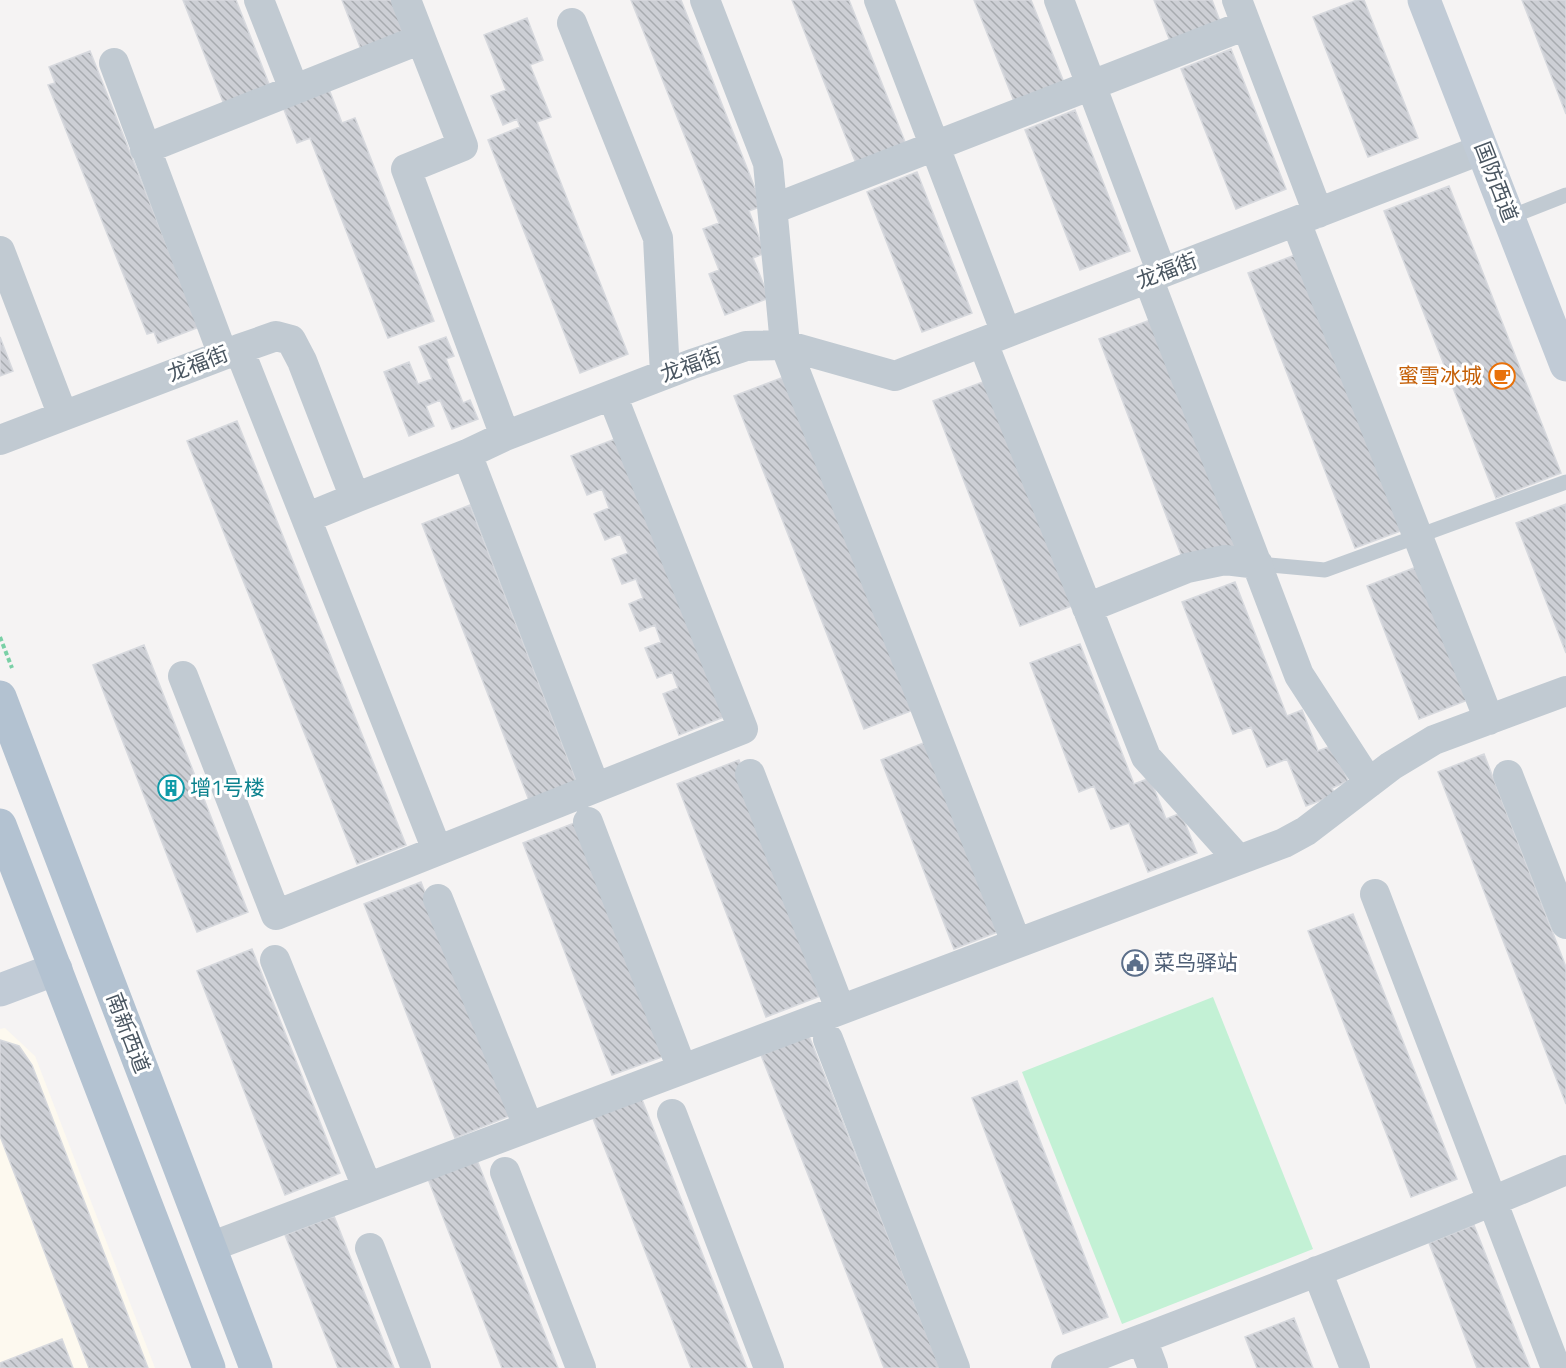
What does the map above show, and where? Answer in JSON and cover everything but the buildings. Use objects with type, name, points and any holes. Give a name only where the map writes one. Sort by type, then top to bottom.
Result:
[{"type":"main road","name":"南新西道","points":[[0,697],[256,1368]]},
{"type":"main road","name":"南新西道","points":[[0,825],[209,1368]]},
{"type":"street","points":[[259,0],[294,90]]},
{"type":"street","points":[[406,0],[463,146],[406,169],[505,436]]},
{"type":"street","points":[[705,0],[768,163],[785,345],[1016,942]]},
{"type":"street","points":[[879,0],[934,147],[995,338],[1087,608],[1146,756],[1238,859]]},
{"type":"street","points":[[1059,0],[1092,85],[1155,276],[1299,675],[1369,783]]},
{"type":"street","name":"国防西道","points":[[1424,0],[1566,365]]},
{"type":"street","points":[[773,209],[1092,85],[1241,13],[1307,217],[1418,537],[1489,720]]},
{"type":"street","points":[[572,24],[658,238],[665,374]]},
{"type":"street","points":[[145,149],[421,39]]},
{"type":"street","points":[[114,63],[145,149],[231,352],[306,518],[437,850]]},
{"type":"street","name":"龙福街","points":[[0,440],[276,336],[291,340],[302,361],[355,498],[467,454],[505,436],[746,345],[785,345],[895,376],[1483,148]]},
{"type":"street","points":[[0,251],[63,416]]},
{"type":"street","points":[[183,675],[276,915],[743,729],[612,395]]},
{"type":"street","points":[[467,454],[595,787]]},
{"type":"street","points":[[306,518],[355,498]]},
{"type":"street","points":[[1087,608],[1187,568],[1225,560],[1258,564]]},
{"type":"street","points":[[210,1247],[1284,843],[1306,831],[1391,766],[1434,740],[1566,691]]},
{"type":"street","points":[[750,774],[840,1009]]},
{"type":"street","points":[[1508,774],[1566,924]]},
{"type":"street","points":[[588,822],[682,1069]]},
{"type":"street","points":[[1375,894],[1556,1368]]},
{"type":"street","points":[[438,899],[528,1126]]},
{"type":"street","points":[[275,960],[367,1187]]},
{"type":"street","points":[[0,990],[56,969]]},
{"type":"street","points":[[828,1039],[955,1368]]},
{"type":"street","points":[[672,1114],[769,1368]]},
{"type":"street","points":[[1066,1368],[1317,1271],[1566,1170]]},
{"type":"street","points":[[505,1172],[581,1368]]},
{"type":"street","points":[[370,1248],[416,1368]]},
{"type":"street","points":[[1317,1271],[1355,1368]]},
{"type":"street","points":[[1142,1339],[1153,1368]]},
{"type":"lane","points":[[1510,217],[1566,195]]},
{"type":"lane","points":[[1258,564],[1324,570],[1566,482]]},
{"type":"shaded area","points":[[5,1028],[35,1056],[155,1368],[0,1368],[0,1029]]},
{"type":"green space","points":[[1213,997],[1313,1249],[1122,1324],[1022,1072]]},
{"type":"place","name":"蜜雪冰城","points":[[1502,376]]},
{"type":"place","name":"增1号楼","points":[[171,788]]},
{"type":"place","name":"菜鸟驿站","points":[[1135,963]]}]
